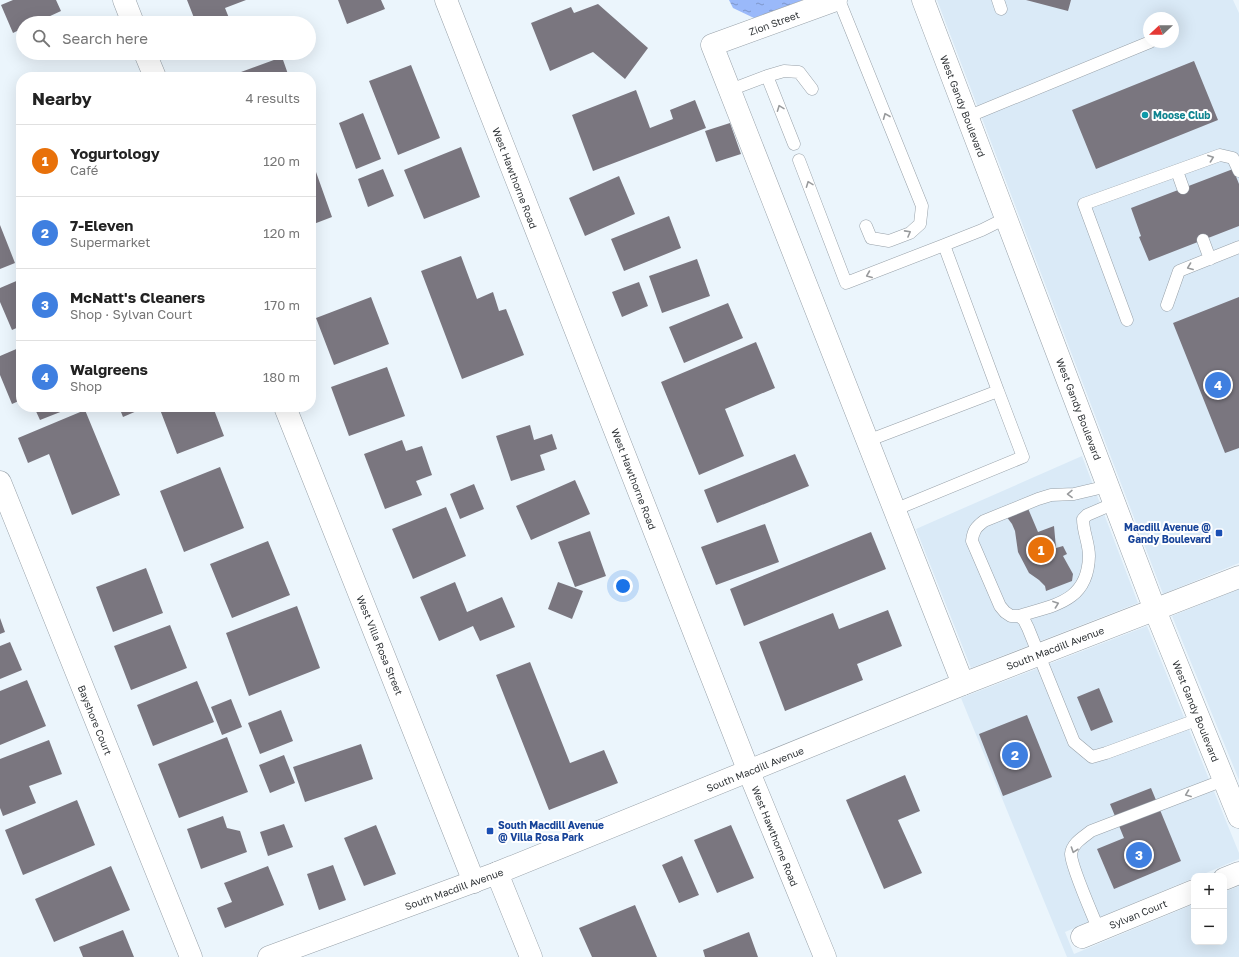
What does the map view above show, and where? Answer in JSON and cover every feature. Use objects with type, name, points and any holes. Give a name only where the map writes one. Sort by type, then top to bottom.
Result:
[{"type":"street","points":[[124,0],[130,16]]},
{"type":"street","name":"West Hawthorne Road","points":[[446,0],[748,772],[825,957]]},
{"type":"street","name":"Zion Street","points":[[730,90],[712,45],[838,0]]},
{"type":"street","name":"West Gandy Boulevard","points":[[923,0],[1155,610],[1239,817]]},
{"type":"street","points":[[148,60],[153,72]]},
{"type":"street","points":[[730,90],[963,684]]},
{"type":"street","name":"West Villa Rosa Street","points":[[288,412],[474,882]]},
{"type":"street","name":"Bayshore Court","points":[[0,482],[190,957]]},
{"type":"street","name":"South Macdill Avenue","points":[[276,956],[497,873],[963,684],[1239,577]]},
{"type":"street","points":[[497,873],[531,957]]},
{"type":"street","points":[[1227,878],[1239,873]]},
{"type":"street","name":"Sylvan Court","points":[[1090,934],[1191,892]]},
{"type":"lane","points":[[838,0],[922,206],[920,224],[910,233],[889,241],[871,238],[866,226]]},
{"type":"lane","points":[[967,117],[1143,45]]},
{"type":"lane","points":[[730,90],[784,71],[799,72],[812,89]]},
{"type":"lane","points":[[768,76],[794,144]]},
{"type":"lane","points":[[1127,320],[1084,204],[1220,155],[1233,158],[1239,171]]},
{"type":"lane","points":[[800,160],[846,283],[982,230],[1006,218]]},
{"type":"lane","points":[[1176,171],[1183,188]]},
{"type":"lane","points":[[1203,240],[1210,259]]},
{"type":"lane","points":[[894,510],[1023,456],[944,245]]},
{"type":"lane","points":[[1167,304],[1179,271],[1239,247]]},
{"type":"lane","points":[[868,441],[998,391]]},
{"type":"lane","points":[[1083,493],[1111,495],[1083,519],[1089,555],[1088,570],[1083,585],[1063,602],[1019,616],[1010,616],[1005,612],[1000,606],[972,541],[973,531],[977,526],[984,521],[1038,498],[1051,495],[1083,493]]},
{"type":"lane","points":[[1019,616],[1024,620],[1040,654],[1074,742],[1092,757],[1199,719]]},
{"type":"lane","points":[[1090,934],[1071,854],[1077,842],[1091,831],[1224,780]]},
{"type":"shaded area","points":[[937,0],[1233,0],[1239,13],[1239,563],[1163,594]]},
{"type":"shaded area","points":[[1082,456],[1138,603],[971,668],[916,529]]},
{"type":"shaded area","points":[[1239,589],[1239,780],[1172,616]]},
{"type":"shaded area","points":[[1147,626],[1239,853],[1239,859],[1206,873],[1191,873],[1191,879],[1065,932],[1074,954],[1191,905],[1191,945],[1227,945],[1227,891],[1239,886],[1239,957],[1067,957],[961,698]]},
{"type":"water","points":[[729,0],[803,0],[754,18],[733,8]]},
{"type":"building","points":[[13,0],[56,0],[61,11],[50,16],[16,16],[16,32],[13,33],[1,5]]},
{"type":"building","points":[[187,0],[246,0],[225,8],[228,16],[193,16]]},
{"type":"building","points":[[338,0],[381,0],[385,9],[347,24]]},
{"type":"building","points":[[1026,0],[1071,0],[1068,11]]},
{"type":"building","points":[[598,4],[648,48],[625,79],[593,52],[550,71],[531,23],[571,7],[574,13]]},
{"type":"building","points":[[274,60],[283,60],[287,72],[241,72]]},
{"type":"building","name":"Moose Club","points":[[1194,61],[1218,120],[1096,169],[1072,110]]},
{"type":"building","points":[[411,65],[440,138],[398,155],[369,81]]},
{"type":"building","points":[[636,90],[650,128],[673,119],[670,110],[695,100],[706,128],[593,171],[572,115]]},
{"type":"building","points":[[363,113],[381,159],[356,169],[339,123]]},
{"type":"building","points":[[730,123],[741,154],[716,162],[705,131]]},
{"type":"building","points":[[461,147],[480,197],[424,219],[404,170]]},
{"type":"building","points":[[383,169],[394,196],[368,207],[358,179]]},
{"type":"building","points":[[1233,169],[1239,184],[1239,226],[1149,261],[1139,237],[1141,236],[1131,208]]},
{"type":"building","points":[[316,172],[332,217],[316,223]]},
{"type":"building","points":[[619,176],[635,214],[585,236],[569,198]]},
{"type":"building","points":[[669,216],[681,248],[624,271],[611,239]]},
{"type":"building","points":[[0,225],[15,263],[0,269]]},
{"type":"building","points":[[461,256],[477,299],[493,292],[499,311],[506,309],[524,355],[462,379],[421,271]]},
{"type":"building","points":[[697,259],[710,296],[662,313],[649,276]]},
{"type":"building","points":[[16,281],[16,328],[12,330],[0,302],[0,288]]},
{"type":"building","points":[[639,282],[648,306],[622,317],[612,292]]},
{"type":"building","points":[[371,297],[389,344],[334,365],[316,318]]},
{"type":"building","points":[[1239,297],[1239,448],[1225,453],[1173,323]]},
{"type":"building","points":[[728,303],[743,338],[684,363],[669,327]]},
{"type":"building","points":[[756,342],[775,388],[725,409],[744,456],[699,475],[661,382]]},
{"type":"building","points":[[16,349],[16,402],[12,404],[0,375],[0,356]]},
{"type":"building","points":[[387,367],[405,416],[349,436],[331,387]]},
{"type":"building","points":[[36,412],[60,412],[40,420]]},
{"type":"building","points":[[80,412],[86,412],[120,495],[72,515],[49,454],[28,463],[18,438]]},
{"type":"building","points":[[121,412],[134,412],[123,417]]},
{"type":"building","points":[[161,412],[215,412],[224,436],[177,454]]},
{"type":"building","points":[[530,425],[534,440],[552,434],[557,449],[540,455],[545,470],[511,481],[496,436]]},
{"type":"building","points":[[402,440],[406,451],[422,446],[432,475],[416,481],[422,495],[385,509],[364,454]]},
{"type":"building","points":[[795,454],[809,486],[717,523],[704,490]]},
{"type":"building","points":[[220,467],[244,528],[184,552],[160,491]]},
{"type":"building","points":[[575,480],[590,514],[531,540],[516,506]]},
{"type":"building","points":[[474,484],[484,509],[460,519],[450,494]]},
{"type":"building","points":[[1027,506],[1038,532],[1054,526],[1056,548],[1063,546],[1067,554],[1063,556],[1073,574],[1072,581],[1046,591],[1045,586],[1029,573],[1018,552],[1015,531],[1006,516]]},
{"type":"building","points":[[446,507],[466,556],[413,579],[392,529]]},
{"type":"building","points":[[765,524],[779,562],[716,585],[701,547]]},
{"type":"building","points":[[590,531],[606,576],[575,587],[558,542]]},
{"type":"building","points":[[871,532],[886,569],[744,626],[730,589]]},
{"type":"building","points":[[268,541],[290,595],[232,618],[210,564]]},
{"type":"building","points":[[146,568],[163,613],[113,632],[96,587]]},
{"type":"building","points":[[455,582],[467,612],[502,597],[515,627],[480,641],[473,626],[439,641],[420,597]]},
{"type":"building","points":[[558,582],[583,591],[572,619],[548,609]]},
{"type":"building","points":[[297,606],[320,668],[249,696],[226,633]]},
{"type":"building","points":[[888,610],[902,646],[857,664],[863,680],[785,711],[759,642],[833,613],[839,629]]},
{"type":"building","points":[[0,618],[5,632],[0,634]]},
{"type":"building","points":[[170,625],[187,668],[131,690],[114,646]]},
{"type":"building","points":[[10,642],[22,670],[0,679],[0,646]]},
{"type":"building","points":[[530,662],[570,763],[604,750],[618,783],[549,810],[496,675]]},
{"type":"building","points":[[27,680],[46,726],[0,745],[0,691]]},
{"type":"building","points":[[197,681],[214,722],[153,746],[137,705]]},
{"type":"building","points":[[1099,688],[1113,722],[1091,731],[1077,697]]},
{"type":"building","points":[[231,699],[242,727],[222,735],[211,707]]},
{"type":"building","points":[[281,710],[293,741],[260,754],[248,723]]},
{"type":"building","points":[[1027,715],[1052,777],[1003,796],[979,734]]},
{"type":"building","points":[[227,737],[248,792],[179,818],[158,764]]},
{"type":"building","points":[[49,740],[62,774],[29,786],[36,803],[3,816],[0,808],[0,759]]},
{"type":"building","points":[[361,744],[373,779],[305,802],[293,767]]},
{"type":"building","points":[[284,755],[295,783],[270,793],[259,765]]},
{"type":"building","points":[[905,775],[920,811],[898,820],[922,873],[884,889],[846,800]]},
{"type":"building","points":[[1151,788],[1181,861],[1114,889],[1097,849],[1124,838],[1110,804]]},
{"type":"building","points":[[77,800],[95,845],[23,875],[5,830]]},
{"type":"building","points":[[223,816],[227,828],[240,831],[247,852],[201,869],[187,829]]},
{"type":"building","points":[[284,824],[293,847],[268,856],[260,832]]},
{"type":"building","points":[[376,825],[396,874],[364,886],[344,838]]},
{"type":"building","points":[[731,825],[754,878],[717,893],[694,840]]},
{"type":"building","points":[[682,856],[699,895],[679,903],[662,865]]},
{"type":"building","points":[[333,865],[346,900],[319,910],[307,874]]},
{"type":"building","points":[[111,866],[130,910],[54,942],[35,899]]},
{"type":"building","points":[[268,866],[284,905],[225,928],[217,908],[232,902],[224,883]]},
{"type":"building","points":[[635,905],[657,957],[592,957],[579,928]]},
{"type":"building","points":[[123,930],[134,957],[83,957],[79,947]]},
{"type":"building","points":[[749,932],[758,957],[705,957],[703,950]]},
{"type":"place","name":"Moose Club","points":[[1145,115]]},
{"type":"place","name":"Walgreens","points":[[1218,385]]},
{"type":"place","name":"Macdill Avenue @ Gandy Boulevard","points":[[1219,533]]},
{"type":"place","name":"Yogurtology","points":[[1041,550]]},
{"type":"place","name":"7-Eleven","points":[[1015,755]]},
{"type":"place","name":"South Macdill Avenue @ Villa Rosa Park","points":[[490,831]]},
{"type":"place","name":"McNatt's Cleaners","points":[[1139,855]]}]
